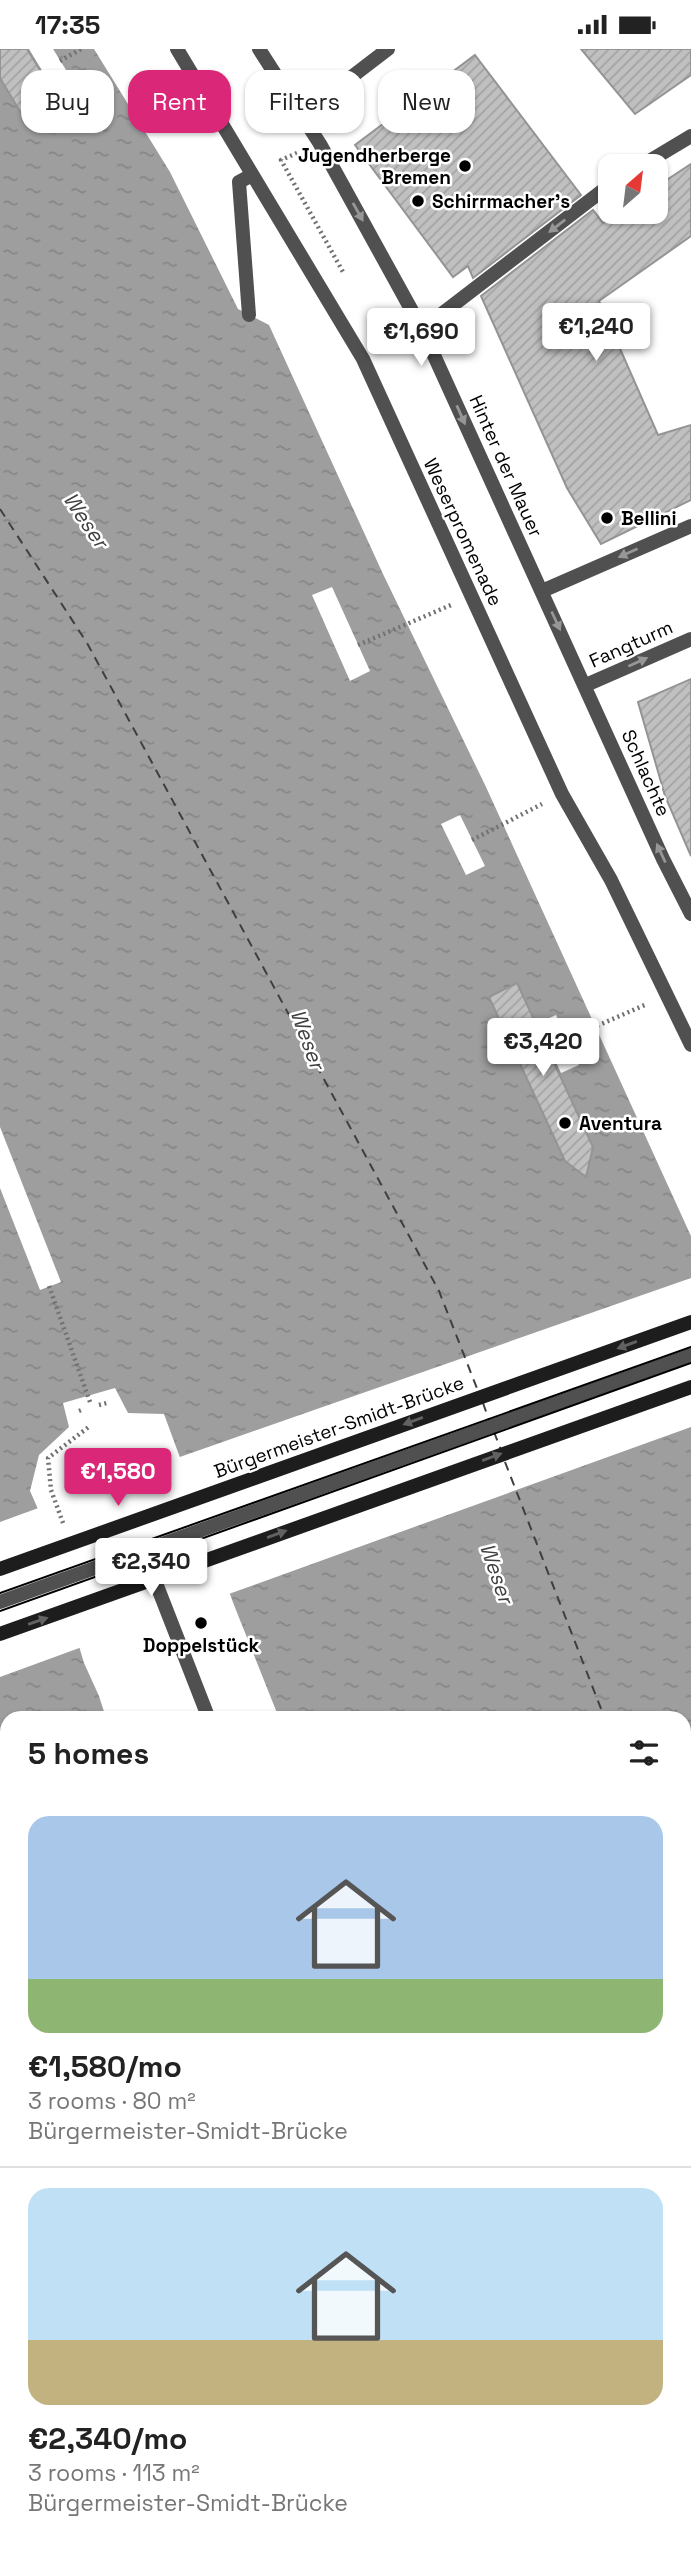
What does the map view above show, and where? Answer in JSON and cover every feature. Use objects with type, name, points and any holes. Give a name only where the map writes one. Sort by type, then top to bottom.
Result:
[{"type":"main road","name":"Bürgermeister-Smidt-Brücke","points":[[0,1569],[691,1322]]},
{"type":"main road","points":[[0,1634],[691,1387]]},
{"type":"street","name":"Weserpromenade","points":[[177,49],[363,359],[562,795],[611,880],[691,1045]]},
{"type":"street","name":"Hinter der Mauer","points":[[259,49],[273,70]]},
{"type":"street","points":[[361,70],[388,49]]},
{"type":"street","name":"Hinter der Mauer","points":[[313,133],[422,329],[586,685]]},
{"type":"street","points":[[660,154],[691,136]]},
{"type":"street","points":[[249,315],[239,182],[252,175]]},
{"type":"street","points":[[422,329],[598,194]]},
{"type":"street","points":[[542,591],[691,526]]},
{"type":"street","name":"Fangturm","points":[[586,685],[691,639]]},
{"type":"street","name":"Schlachte","points":[[586,685],[663,859],[691,914]]},
{"type":"street","points":[[0,1602],[691,1355]]},
{"type":"street","points":[[154,1578],[206,1711]]},
{"type":"path","points":[[60,61],[81,49]]},
{"type":"path","points":[[320,144],[281,160],[346,279]]},
{"type":"path","points":[[358,645],[456,602]]},
{"type":"path","points":[[472,840],[542,804]]},
{"type":"path","points":[[567,1039],[640,1007]]},
{"type":"path","points":[[49,1286],[90,1402]]},
{"type":"path","points":[[99,1405],[107,1403]]},
{"type":"path","points":[[70,1543],[51,1490],[48,1458],[90,1426]]},
{"type":"water","name":"Weser","points":[[0,49],[94,49],[107,70],[21,70],[21,133],[114,133],[114,81],[128,104],[128,133],[146,133],[170,172],[238,309],[269,325],[383,574],[486,787],[691,1236],[691,1711],[276,1711],[164,1414],[128,1413],[115,1388],[63,1403],[69,1427],[39,1455],[30,1491],[38,1509],[84,1663],[104,1711],[0,1711]]},
{"type":"pier","points":[[29,49],[53,49],[66,70],[42,70]]},
{"type":"pier","points":[[332,587],[370,671],[350,681],[312,595]]},
{"type":"pier","points":[[460,815],[485,866],[466,875],[441,824]]},
{"type":"pier","points":[[556,1015],[579,1065],[561,1073],[538,1023]]},
{"type":"pier","points":[[0,1127],[61,1282],[40,1290],[0,1188]]},
{"type":"pier","points":[[691,1278],[691,1427],[226,1595],[177,1458]]},
{"type":"pier","points":[[41,1507],[82,1647],[0,1677],[0,1522]]},
{"type":"building","points":[[0,49],[27,49],[40,70],[21,70],[21,113],[0,78]]},
{"type":"building","points":[[581,49],[691,49],[691,75],[635,114]]},
{"type":"building","name":"Jugendherberge Bremen","points":[[475,55],[581,195],[473,278],[468,266],[453,277],[355,145],[378,128],[378,133],[475,133],[475,70],[455,70]]},
{"type":"building","points":[[691,164],[691,236],[599,301],[658,435],[691,425],[691,500],[601,544],[567,488],[481,296],[593,210],[598,216],[598,224],[668,224],[668,179]]},
{"type":"building","points":[[691,679],[691,856],[665,796],[638,702]]},
{"type":"building","name":"Aventura","points":[[517,983],[593,1147],[586,1177],[565,1161],[489,997]]},
{"type":"ferry route","points":[[0,509],[87,643],[439,1291],[478,1391]]},
{"type":"ferry route","points":[[483,1403],[489,1420]]},
{"type":"ferry route","points":[[494,1432],[501,1450]]},
{"type":"ferry route","points":[[505,1462],[602,1711]]},
{"type":"tram line","points":[[0,1593],[691,1347]]},
{"type":"tram line","points":[[0,1611],[691,1363]]},
{"type":"place","name":"Jugendherberge Bremen","points":[[465,166]]},
{"type":"place","name":"Schirrmacher's","points":[[418,201]]},
{"type":"place","name":"Bellini","points":[[607,518]]},
{"type":"place","name":"Aventura","points":[[565,1123]]},
{"type":"place","name":"Doppelstück","points":[[201,1623]]}]
